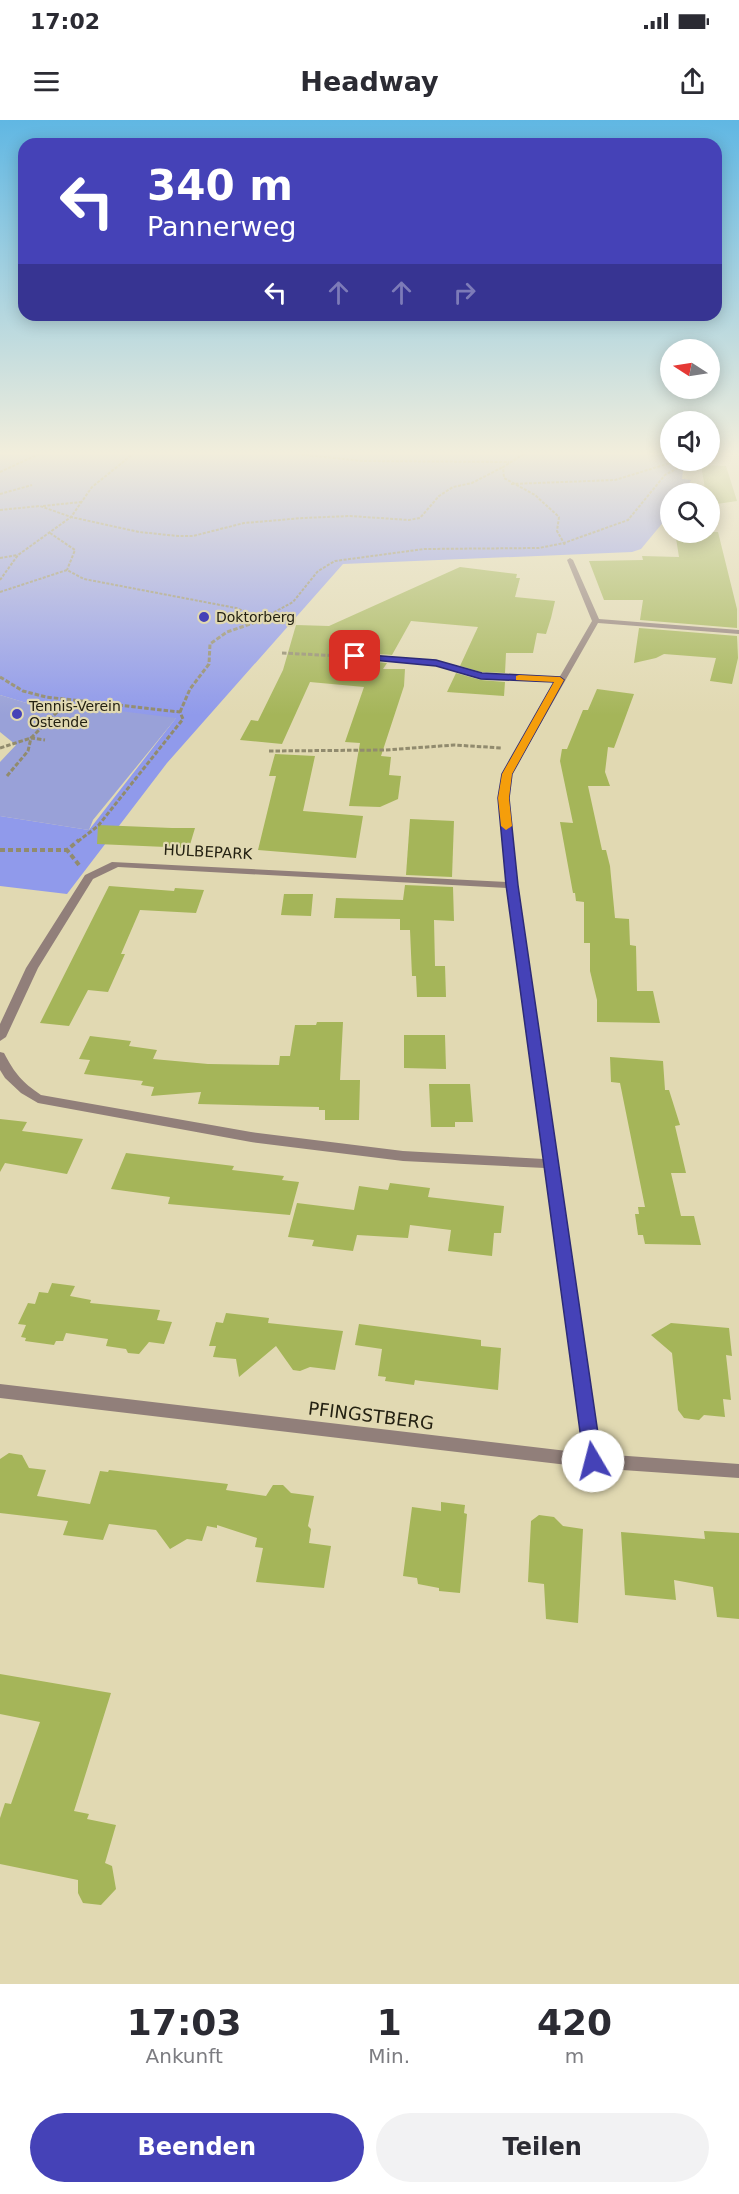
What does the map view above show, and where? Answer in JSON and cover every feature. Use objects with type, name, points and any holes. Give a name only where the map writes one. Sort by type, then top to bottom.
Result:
[{"type":"street","points":[[570,560],[596,621]]},
{"type":"street","points":[[596,621],[739,632]]},
{"type":"street","points":[[593,1461],[512,885],[504,798],[507,774],[596,621]]},
{"type":"street","points":[[355,656],[436,663],[481,676],[560,680]]},
{"type":"street","name":"HULBEPARK","points":[[89,877],[116,864],[512,885]]},
{"type":"street","points":[[0,1037],[32,968],[89,877]]},
{"type":"street","points":[[0,1056],[10,1077],[21,1088],[38,1099],[262,1139],[403,1156],[552,1164]]},
{"type":"street","name":"PFINGSTBERG","points":[[0,1392],[593,1461],[739,1471]]},
{"type":"path","points":[[0,580],[18,555],[38,541]]},
{"type":"path","points":[[62,541],[75,550],[66,570]]},
{"type":"path","points":[[0,850],[67,850],[98,826],[183,718],[180,712],[190,688],[209,664],[210,644],[227,632],[265,619],[293,602],[318,571],[345,558],[424,549],[539,548],[570,541]]},
{"type":"path","points":[[564,543],[570,560]]},
{"type":"path","points":[[0,558],[18,555]]},
{"type":"path","points":[[0,592],[66,570],[84,579],[236,608],[265,619]]},
{"type":"path","points":[[282,653],[355,656]]},
{"type":"path","points":[[0,677],[23,691],[46,697],[180,712]]},
{"type":"path","points":[[6,776],[28,751],[31,738],[69,699]]},
{"type":"path","points":[[0,748],[31,738],[45,740]]},
{"type":"path","points":[[269,751],[386,750],[454,745],[521,749]]},
{"type":"path","points":[[67,850],[89,877]]},
{"type":"shaded area","points":[[0,541],[648,541],[641,549],[632,552],[343,564],[167,763],[67,894],[0,886],[0,816],[89,830],[176,718],[39,701],[33,705],[0,695]]},
{"type":"shaded area","points":[[0,695],[33,705],[39,701],[177,717],[93,820],[89,830],[0,816],[0,762],[16,745],[0,732]]},
{"type":"building","points":[[720,541],[737,609],[737,628],[640,620],[643,600],[604,600],[589,561],[643,560],[642,556],[679,557],[677,543],[720,543]]},
{"type":"building","points":[[460,567],[517,574],[516,578],[520,578],[515,597],[555,601],[551,618],[546,634],[537,633],[533,653],[506,653],[505,673],[481,672],[460,666],[478,627],[411,621],[392,655],[355,652],[349,655],[355,660],[387,663],[383,669],[405,669],[404,686],[381,756],[391,757],[389,775],[401,776],[398,799],[380,807],[349,806],[360,743],[345,742],[364,687],[310,682],[282,744],[240,740],[251,720],[258,721],[283,670],[296,625],[329,626]]},
{"type":"building","points":[[639,628],[737,636],[738,658],[732,684],[710,681],[716,658],[664,654],[634,663]]},
{"type":"building","points":[[456,673],[481,680],[505,682],[504,696],[447,692]]},
{"type":"building","points":[[597,689],[634,694],[614,748],[608,747],[605,772],[610,786],[588,786],[602,850],[606,850],[610,866],[615,918],[629,919],[630,945],[636,946],[637,991],[653,991],[660,1023],[597,1022],[597,1000],[590,971],[590,943],[584,943],[584,902],[576,901],[575,893],[573,893],[560,822],[573,823],[560,761],[562,749],[567,749],[583,710],[588,710]]},
{"type":"building","points":[[275,754],[315,756],[303,811],[363,816],[356,858],[258,850],[276,776],[269,776]]},
{"type":"building","points":[[410,819],[454,821],[452,877],[406,875]]},
{"type":"building","points":[[98,825],[195,828],[189,848],[97,844]]},
{"type":"building","points":[[405,885],[453,887],[454,921],[434,920],[435,966],[445,966],[446,997],[417,997],[416,976],[412,976],[410,930],[400,930],[400,919],[334,918],[336,898],[403,900]]},
{"type":"building","points":[[109,886],[174,891],[175,888],[204,890],[196,913],[140,910],[121,954],[125,954],[108,992],[88,990],[69,1026],[40,1023]]},
{"type":"building","points":[[284,894],[313,894],[311,916],[281,915]]},
{"type":"building","points":[[317,1022],[343,1022],[340,1080],[360,1080],[359,1120],[325,1120],[325,1110],[319,1110],[319,1107],[198,1104],[201,1092],[151,1096],[154,1087],[141,1085],[143,1081],[84,1074],[90,1060],[79,1059],[90,1036],[131,1041],[129,1046],[157,1050],[153,1059],[208,1064],[279,1065],[280,1056],[290,1056],[295,1025],[316,1025]]},
{"type":"building","points":[[404,1035],[445,1035],[446,1069],[404,1068]]},
{"type":"building","points":[[610,1057],[663,1061],[665,1090],[669,1090],[680,1125],[675,1126],[686,1173],[671,1173],[681,1216],[694,1216],[701,1245],[645,1244],[643,1235],[638,1235],[635,1214],[639,1214],[638,1207],[645,1207],[620,1083],[611,1082]]},
{"type":"building","points":[[429,1084],[470,1084],[473,1122],[455,1122],[455,1127],[431,1127]]},
{"type":"building","points":[[0,1119],[27,1122],[22,1131],[83,1139],[67,1174],[5,1163],[0,1172]]},
{"type":"building","points":[[126,1153],[234,1166],[232,1170],[284,1176],[282,1180],[299,1182],[290,1215],[168,1204],[170,1197],[111,1189]]},
{"type":"building","points":[[390,1183],[430,1188],[428,1197],[504,1206],[501,1233],[494,1233],[492,1256],[448,1251],[451,1230],[410,1225],[408,1238],[357,1235],[353,1251],[312,1246],[314,1240],[288,1237],[297,1203],[354,1210],[359,1186],[388,1190]]},
{"type":"building","points":[[52,1283],[75,1286],[70,1296],[91,1300],[90,1303],[160,1310],[157,1320],[172,1322],[164,1344],[149,1342],[139,1354],[106,1346],[108,1339],[66,1333],[63,1341],[56,1341],[54,1345],[25,1341],[26,1338],[21,1337],[26,1325],[18,1324],[28,1303],[35,1304],[39,1292],[48,1293]]},
{"type":"building","points":[[226,1313],[269,1318],[268,1323],[343,1331],[335,1370],[310,1367],[300,1371],[293,1370],[276,1346],[239,1377],[236,1359],[213,1357],[216,1346],[209,1346],[216,1322],[223,1323]]},
{"type":"building","points":[[671,1323],[729,1328],[732,1356],[726,1355],[731,1400],[723,1399],[725,1417],[704,1415],[699,1420],[684,1418],[678,1410],[672,1353],[651,1335]]},
{"type":"building","points":[[359,1324],[481,1340],[481,1346],[501,1348],[498,1390],[415,1380],[414,1385],[385,1381],[386,1377],[378,1376],[382,1349],[355,1345]]},
{"type":"building","points":[[9,1453],[22,1455],[29,1468],[46,1470],[37,1496],[90,1504],[100,1471],[108,1472],[109,1470],[228,1484],[226,1490],[266,1496],[273,1485],[283,1485],[291,1493],[314,1496],[308,1526],[311,1529],[309,1543],[331,1546],[324,1588],[256,1582],[263,1548],[255,1547],[257,1538],[217,1525],[217,1528],[207,1526],[202,1541],[187,1539],[170,1549],[156,1530],[109,1524],[103,1540],[63,1535],[68,1521],[0,1513],[0,1459]]},
{"type":"building","points":[[441,1502],[465,1505],[464,1513],[467,1514],[460,1593],[439,1591],[439,1588],[418,1584],[417,1578],[403,1576],[412,1507],[441,1511]]},
{"type":"building","points":[[539,1515],[554,1517],[563,1526],[583,1529],[578,1623],[546,1619],[544,1584],[528,1582],[531,1521]]},
{"type":"building","points":[[704,1531],[739,1533],[739,1619],[717,1617],[713,1587],[674,1580],[676,1600],[625,1595],[621,1532],[705,1539]]},
{"type":"building","points":[[0,1674],[111,1693],[74,1811],[89,1814],[87,1819],[116,1825],[105,1863],[112,1866],[116,1889],[101,1905],[83,1903],[78,1893],[78,1880],[0,1864],[0,1818],[5,1803],[11,1804],[40,1722],[0,1714]]},
{"type":"slow traffic","points":[[506,826],[504,798],[507,774],[560,680],[519,678]]},
{"type":"place","name":"Doktorberg","points":[[204,617]]},
{"type":"place","name":"Tennis-Verein Ostende","points":[[17,714]]},
{"type":"route","points":[[355,656],[436,663],[457,671],[481,676],[560,680],[507,774],[504,798],[512,885],[593,1461]]}]
